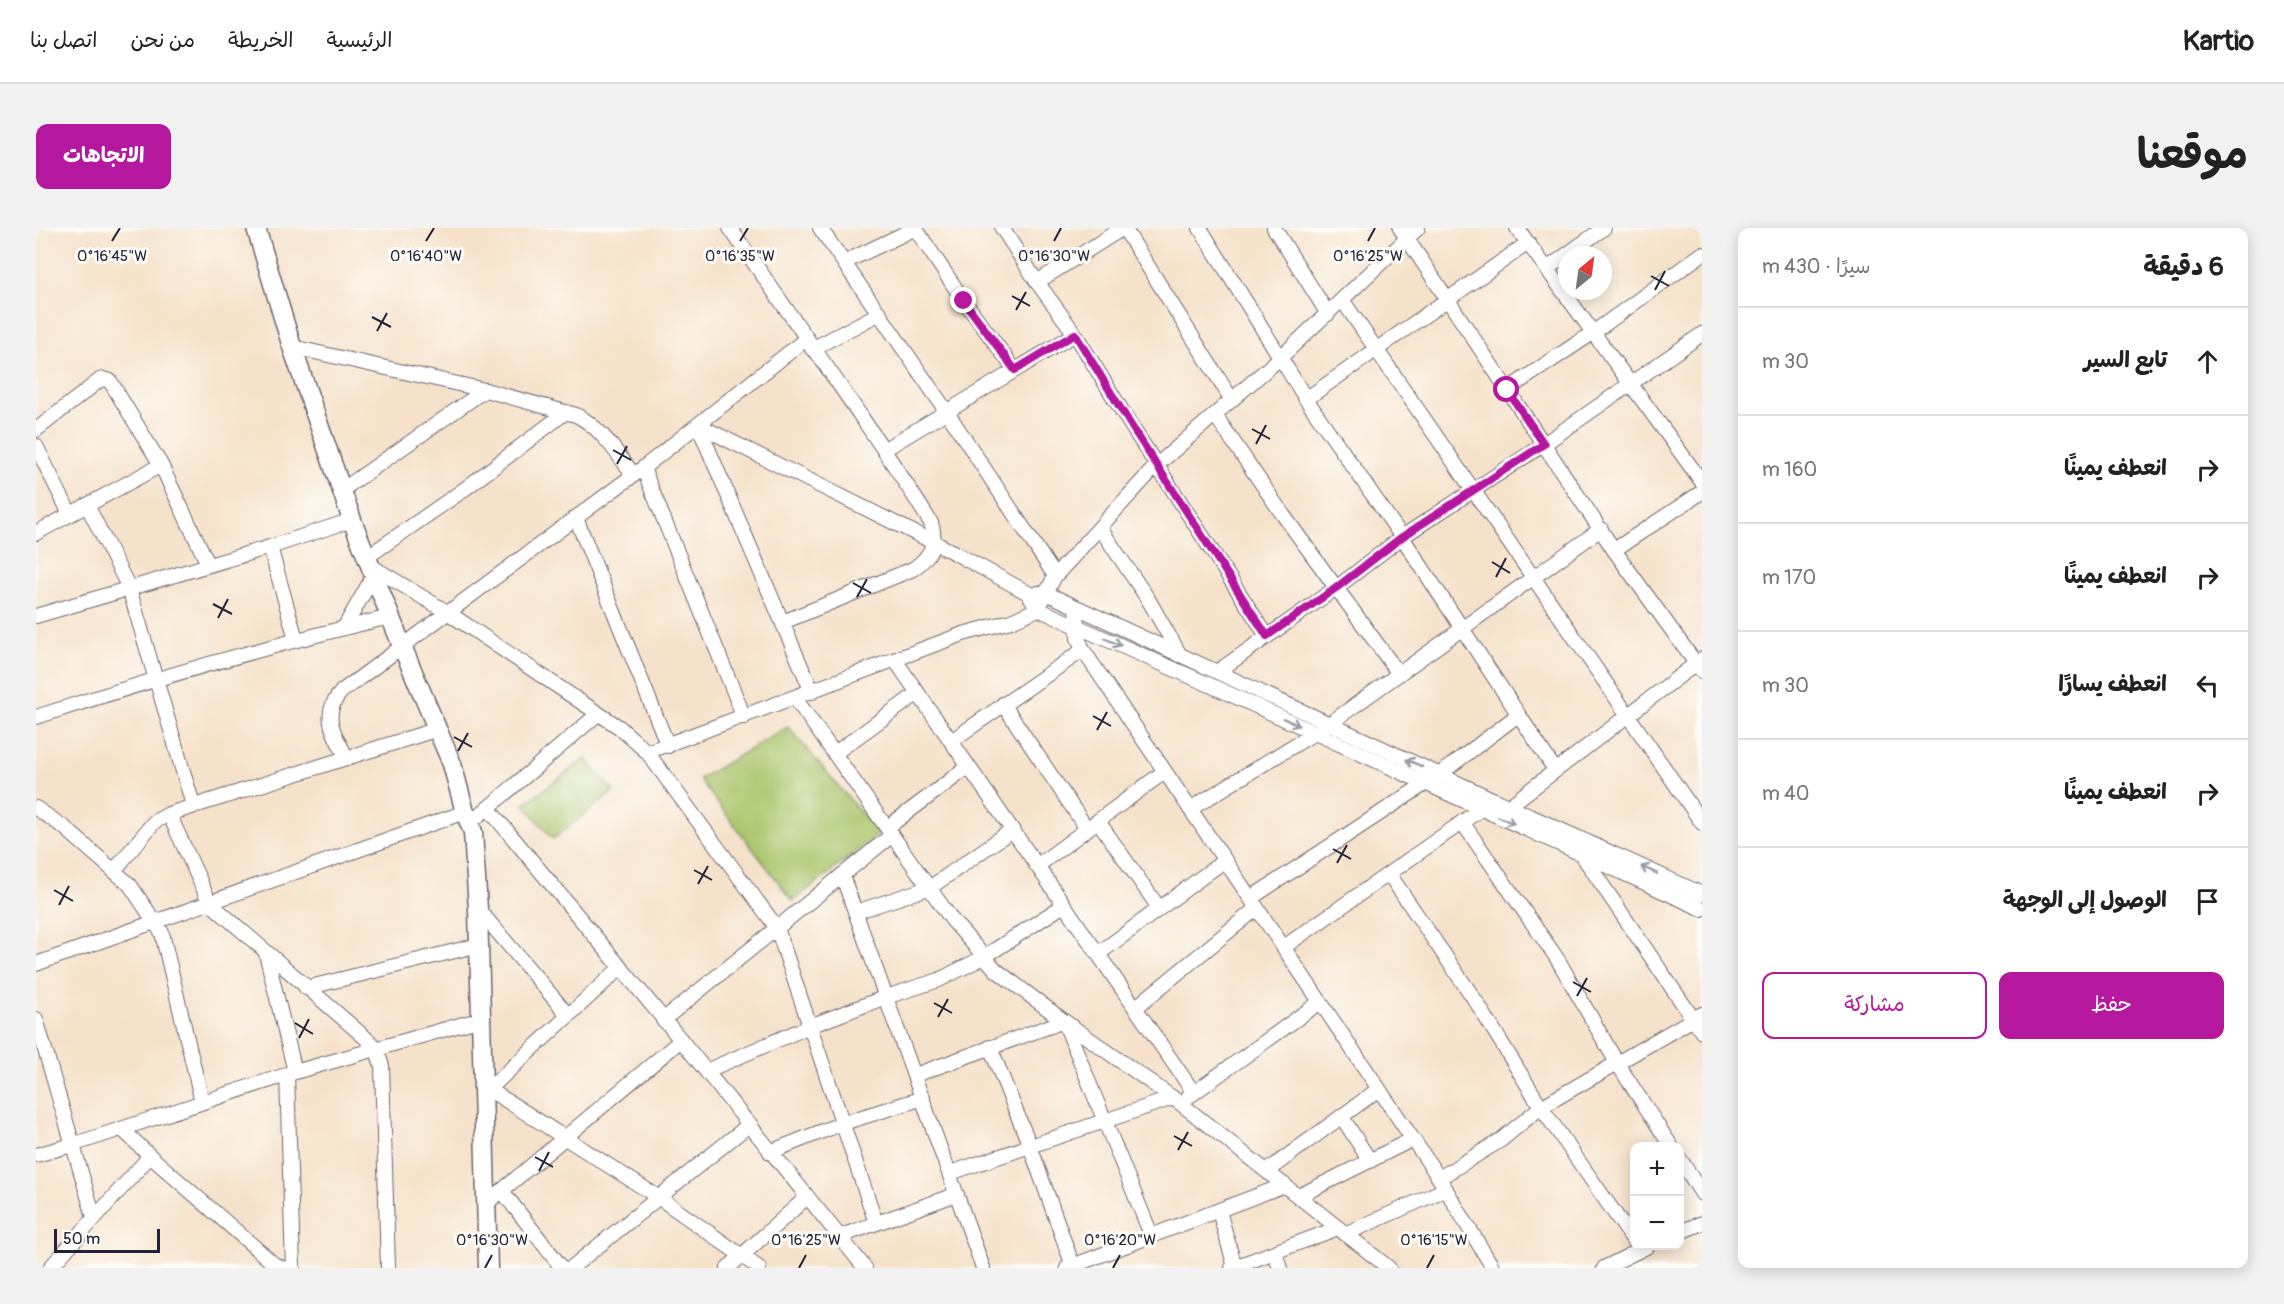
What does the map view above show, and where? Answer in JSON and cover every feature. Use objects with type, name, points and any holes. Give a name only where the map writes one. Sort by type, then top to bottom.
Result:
[{"type":"street","points":[[256,228],[292,347],[352,520],[452,764],[473,832],[486,1087],[488,1268]]},
{"type":"street","points":[[730,228],[809,344],[885,449],[931,523],[934,533],[934,543],[926,560],[913,569],[783,622]]},
{"type":"street","points":[[820,228],[947,412],[1055,576]]},
{"type":"street","points":[[844,262],[915,228],[964,301],[1015,370]]},
{"type":"street","points":[[1002,228],[1037,282],[1075,334],[1267,636]]},
{"type":"street","points":[[1037,282],[1124,228],[1233,400]]},
{"type":"street","points":[[1200,228],[1306,399],[1402,537],[1555,770]]},
{"type":"street","points":[[1274,228],[1328,314]]},
{"type":"street","points":[[648,752],[963,634],[1026,616],[1038,609],[1055,576],[1157,465],[1343,301],[1403,233],[1418,228]]},
{"type":"street","points":[[1517,228],[1702,482]]},
{"type":"street","points":[[1548,268],[1604,228]]},
{"type":"street","points":[[1403,233],[1614,550],[1700,665],[1628,715],[1509,806]]},
{"type":"street","points":[[1306,399],[1528,243]]},
{"type":"street","points":[[1507,390],[1594,332],[1702,254]]},
{"type":"street","points":[[1343,301],[1702,823]]},
{"type":"street","points":[[346,758],[333,733],[331,705],[342,691],[809,344],[879,313]]},
{"type":"street","points":[[885,449],[1075,334]]},
{"type":"street","points":[[1217,672],[1336,588],[1402,537],[1544,444],[1702,334]]},
{"type":"street","points":[[292,347],[485,390],[576,415],[591,424],[639,471],[744,717]]},
{"type":"street","points":[[36,430],[100,380],[107,379],[113,382],[161,465],[208,564]]},
{"type":"street","points":[[342,490],[485,390]]},
{"type":"street","points":[[344,628],[371,566],[462,491],[566,412]]},
{"type":"street","points":[[1215,415],[1399,674]]},
{"type":"street","points":[[698,425],[934,543],[1028,593],[1046,593],[1702,894]]},
{"type":"street","points":[[698,425],[812,692]]},
{"type":"street","points":[[36,446],[70,514]]},
{"type":"street","points":[[36,533],[161,465]]},
{"type":"street","points":[[1614,550],[1702,492]]},
{"type":"street","points":[[87,505],[129,588],[194,805]]},
{"type":"street","points":[[576,518],[668,746]]},
{"type":"street","points":[[36,616],[270,547],[352,520]]},
{"type":"street","points":[[1100,528],[1148,599],[1180,655]]},
{"type":"street","points":[[1190,809],[1329,724],[1601,529]]},
{"type":"street","points":[[270,547],[296,639]]},
{"type":"street","points":[[371,566],[447,612],[598,714],[648,752],[777,928],[876,1223]]},
{"type":"street","points":[[1028,593],[1038,609],[1702,909]]},
{"type":"street","points":[[1076,608],[1078,638],[1083,650],[1443,1183],[1489,1267]]},
{"type":"street","points":[[36,717],[155,679],[296,639],[390,617]]},
{"type":"street","points":[[951,741],[1083,650]]},
{"type":"street","points":[[895,660],[1194,1093]]},
{"type":"street","points":[[835,753],[918,693]]},
{"type":"street","points":[[795,698],[931,887],[952,920],[996,970],[1177,1101],[1389,1268]]},
{"type":"street","points":[[1003,704],[1093,825],[1159,908]]},
{"type":"street","points":[[36,964],[488,808],[598,714]]},
{"type":"street","points":[[1135,1008],[1254,903],[1426,784],[1518,715]]},
{"type":"street","points":[[114,871],[154,822],[169,814],[438,729]]},
{"type":"street","points":[[663,1020],[842,875],[890,831],[968,767]]},
{"type":"street","points":[[1037,866],[1164,772]]},
{"type":"street","points":[[36,808],[65,828],[130,885],[156,922],[162,933],[202,1102]]},
{"type":"street","points":[[488,808],[750,1124],[770,1152],[865,1268]]},
{"type":"street","points":[[1284,947],[1481,809]]},
{"type":"street","points":[[169,814],[210,903],[376,1047],[382,1066],[388,1268]]},
{"type":"street","points":[[1462,822],[1558,960],[1617,1064],[1668,1142]]},
{"type":"street","points":[[856,912],[931,887],[1012,830]]},
{"type":"street","points":[[1567,833],[1697,1017],[1702,1032]]},
{"type":"street","points":[[1098,954],[1225,860]]},
{"type":"street","points":[[1389,874],[1477,1003],[1541,1107],[1630,1231]]},
{"type":"street","points":[[842,875],[983,1268]]},
{"type":"street","points":[[706,1071],[810,1026],[939,980],[984,957],[1064,905]]},
{"type":"street","points":[[478,909],[568,1015]]},
{"type":"street","points":[[306,988],[479,945]]},
{"type":"street","points":[[266,953],[291,1073],[292,1268]]},
{"type":"street","points":[[486,1087],[621,967]]},
{"type":"street","points":[[950,1173],[1177,1101],[1194,1093],[1320,1002]]},
{"type":"street","points":[[1219,1211],[1234,1268],[1342,1231],[1443,1183],[1541,1107],[1697,1017]]},
{"type":"street","points":[[36,1155],[291,1073],[481,1018]]},
{"type":"street","points":[[36,1019],[94,1217]]},
{"type":"street","points":[[915,1075],[1064,1021]]},
{"type":"street","points":[[1064,1021],[1152,1237]]},
{"type":"street","points":[[487,1203],[681,1040]]},
{"type":"street","points":[[990,1047],[1030,1146],[1070,1267],[1286,1185]]},
{"type":"street","points":[[486,1087],[658,1197],[759,1268]]},
{"type":"street","points":[[1267,1171],[1379,1089]]},
{"type":"street","points":[[770,1152],[843,1123],[923,1098]]},
{"type":"street","points":[[1342,1117],[1370,1161]]},
{"type":"street","points":[[571,1268],[750,1124]]},
{"type":"street","points":[[122,1128],[150,1156],[277,1267]]},
{"type":"street","points":[[1299,1196],[1413,1139]]},
{"type":"street","points":[[52,1267],[150,1156]]},
{"type":"street","points":[[1684,1165],[1702,1194]]},
{"type":"street","points":[[501,1191],[562,1268]]},
{"type":"street","points":[[841,1236],[957,1194]]},
{"type":"street","points":[[728,1268],[807,1197]]},
{"type":"street","points":[[1684,1230],[1702,1223]]},
{"type":"street","points":[[1604,1268],[1632,1250]]},
{"type":"street","points":[[1275,1253],[1280,1268]]},
{"type":"green space","points":[[788,727],[879,834],[793,901],[699,779]]},
{"type":"green space","points":[[585,759],[614,791],[553,839],[524,804]]},
{"type":"route","points":[[964,301],[1015,370],[1075,334],[1267,636],[1336,588],[1402,537],[1544,444],[1507,390]]}]
